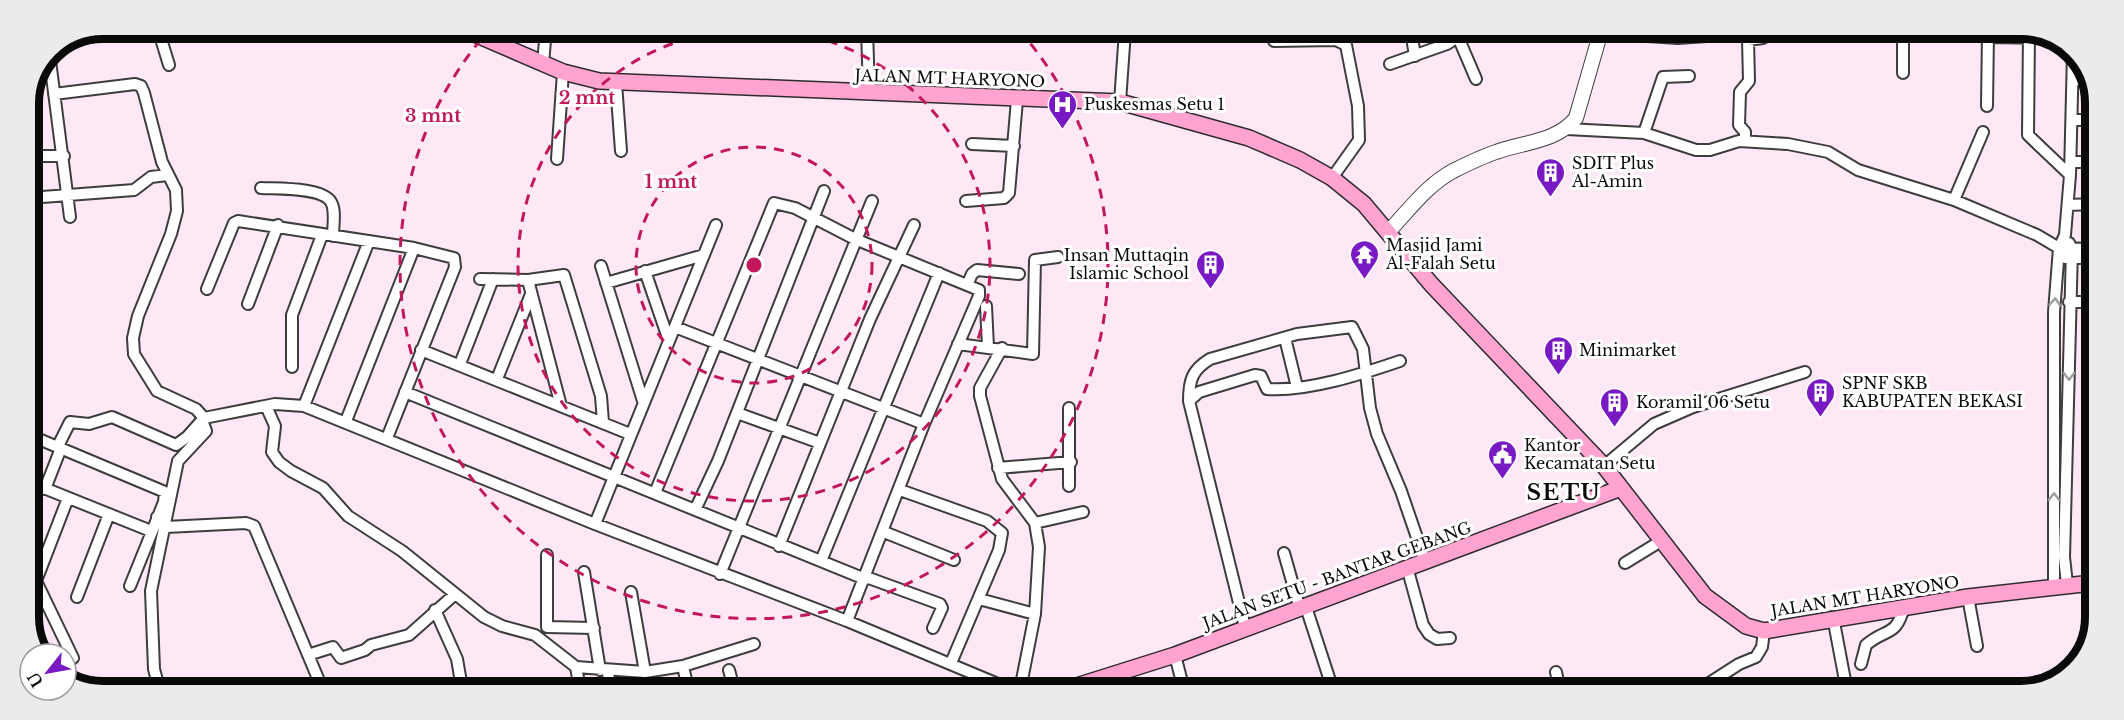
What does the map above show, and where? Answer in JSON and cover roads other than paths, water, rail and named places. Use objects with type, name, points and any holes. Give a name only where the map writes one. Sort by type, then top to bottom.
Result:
[{"type":"main road","name":"JALAN MT HARYONO","points":[[485,39],[563,72],[616,83],[1017,100],[1120,102],[1249,138],[1300,160],[1332,178],[1357,197],[1389,231],[1431,284],[1604,466],[1705,596],[1746,626],[1764,631],[1833,617],[1968,597],[2085,583]]},
{"type":"main road","name":"JALAN SETU - BANTAR GEBANG","points":[[1093,681],[1175,655],[1302,605],[1621,488]]},
{"type":"street","points":[[161,39],[169,65]]},
{"type":"street","points":[[543,39],[543,64]]},
{"type":"street","points":[[867,39],[869,92]]},
{"type":"street","points":[[1120,102],[1124,39]]},
{"type":"street","points":[[1412,39],[1414,56]]},
{"type":"street","points":[[1390,64],[1451,39]]},
{"type":"street","points":[[1464,39],[1476,79]]},
{"type":"street","points":[[1389,231],[1437,181],[1567,129],[1576,118],[1599,39]]},
{"type":"street","points":[[1745,141],[1745,132],[1739,125],[1740,92],[1749,81],[1748,40],[1753,39]]},
{"type":"street","points":[[1902,39],[1904,73]]},
{"type":"street","points":[[1987,106],[1988,39]]},
{"type":"street","points":[[1274,41],[1336,40],[1346,45],[1358,106],[1359,140],[1332,178]]},
{"type":"street","points":[[2029,40],[2028,135],[2070,175]]},
{"type":"street","points":[[2060,585],[2054,312],[2059,253],[2065,235],[2068,205],[2073,66]]},
{"type":"street","points":[[50,67],[64,156],[70,217]]},
{"type":"street","points":[[558,159],[563,72]]},
{"type":"street","points":[[1644,133],[1662,77],[1689,76]]},
{"type":"street","points":[[2073,80],[2080,80]]},
{"type":"street","points":[[616,83],[621,151]]},
{"type":"street","points":[[54,94],[138,84],[144,93],[167,174],[176,190],[175,220],[142,303],[133,346],[137,361],[157,391],[196,409],[203,419],[206,431],[178,461],[151,602],[154,669],[157,681]]},
{"type":"street","points":[[966,201],[1007,196],[1017,100]]},
{"type":"street","points":[[2072,120],[2085,120]]},
{"type":"street","points":[[1567,129],[1644,133],[1696,150],[1710,150],[1745,141],[1788,144],[1828,152],[1858,170],[1954,200],[2037,235],[2059,253],[2085,256]]},
{"type":"street","points":[[1954,200],[1983,132]]},
{"type":"street","points":[[972,144],[1014,146]]},
{"type":"street","points":[[39,156],[64,156]]},
{"type":"street","points":[[2071,162],[2085,162]]},
{"type":"street","points":[[39,198],[134,190],[151,177],[167,174]]},
{"type":"street","points":[[261,188],[310,191],[325,196],[332,206],[328,236],[292,315],[292,367]]},
{"type":"street","points":[[695,510],[759,359],[824,191]]},
{"type":"street","points":[[720,574],[872,201]]},
{"type":"street","points":[[655,493],[773,204],[795,208],[855,239],[968,283],[979,290],[980,296],[924,424],[884,532],[846,621]]},
{"type":"street","points":[[2068,205],[2085,204]]},
{"type":"street","points":[[207,289],[235,222],[278,225],[328,236],[414,248],[452,257],[456,264],[387,438]]},
{"type":"street","points":[[248,304],[278,225]]},
{"type":"street","points":[[595,524],[716,225]]},
{"type":"street","points":[[779,546],[840,391],[914,225]]},
{"type":"street","points":[[2060,585],[2064,557],[2072,254],[2065,235]]},
{"type":"street","points":[[304,406],[369,241]]},
{"type":"street","points":[[346,421],[414,248]]},
{"type":"street","points":[[2072,254],[2085,251]]},
{"type":"street","points":[[606,283],[704,255]]},
{"type":"street","points":[[958,344],[1002,348],[1033,354],[1035,260],[1058,257]]},
{"type":"street","points":[[601,266],[643,401]]},
{"type":"street","points":[[968,283],[972,274],[977,270],[1019,274]]},
{"type":"street","points":[[645,271],[669,341]]},
{"type":"street","points":[[821,561],[882,407],[939,273]]},
{"type":"street","points":[[480,279],[528,280],[562,274],[566,279],[601,396],[603,422]]},
{"type":"street","points":[[460,364],[493,279]]},
{"type":"street","points":[[528,280],[561,406]]},
{"type":"street","points":[[497,379],[531,294]]},
{"type":"street","points":[[2069,302],[2085,302]]},
{"type":"street","points":[[986,306],[988,347]]},
{"type":"street","points":[[1245,627],[1189,401],[1189,384],[1198,367],[1210,359],[1245,347],[1350,326],[1357,334],[1363,349],[1365,373],[1377,434],[1401,491],[1425,561]]},
{"type":"street","points":[[675,327],[924,424]]},
{"type":"street","points":[[1285,338],[1297,387]]},
{"type":"street","points":[[1002,348],[980,388],[998,468],[1004,484],[1035,523],[1039,562],[1035,614],[1022,681]]},
{"type":"street","points":[[421,350],[630,434]]},
{"type":"street","points":[[1189,401],[1199,392],[1258,375],[1261,376],[1267,389],[1297,387],[1365,373],[1400,361]]},
{"type":"street","points":[[1604,466],[1654,424],[1693,406],[1805,372]]},
{"type":"street","points":[[405,392],[779,546],[939,604],[942,608],[933,628]]},
{"type":"street","points":[[45,489],[70,422],[89,424],[112,417],[176,445],[187,437],[203,419],[304,406],[346,421],[720,574],[951,663],[990,681]]},
{"type":"street","points":[[1069,408],[1070,486]]},
{"type":"street","points":[[269,411],[275,429],[272,452],[284,467],[323,488],[348,516],[402,551],[454,595],[491,621],[535,636],[576,667],[645,672],[683,666],[754,644]]},
{"type":"street","points":[[737,413],[820,443]]},
{"type":"street","points":[[39,439],[163,490],[165,498],[130,586]]},
{"type":"street","points":[[998,468],[1071,462]]},
{"type":"street","points":[[39,486],[151,531]]},
{"type":"street","points":[[900,490],[987,521],[1000,530],[1002,541],[951,663]]},
{"type":"street","points":[[39,573],[68,498]]},
{"type":"street","points":[[1035,523],[1083,512]]},
{"type":"street","points":[[77,597],[109,514]]},
{"type":"street","points":[[157,517],[166,527]]},
{"type":"street","points":[[166,527],[252,524],[268,554],[318,681]]},
{"type":"street","points":[[884,532],[954,560]]},
{"type":"street","points":[[1625,563],[1661,541]]},
{"type":"street","points":[[1284,553],[1330,681]]},
{"type":"street","points":[[547,555],[547,627],[594,628]]},
{"type":"street","points":[[1407,567],[1426,630],[1437,639],[1449,638]]},
{"type":"street","points":[[584,572],[594,628],[609,681]]},
{"type":"street","points":[[39,587],[65,642]]},
{"type":"street","points":[[632,592],[645,672]]},
{"type":"street","points":[[308,655],[333,646],[341,658],[364,651],[371,645],[403,637],[454,595]]},
{"type":"street","points":[[1968,597],[1977,646]]},
{"type":"street","points":[[979,598],[1035,614]]},
{"type":"street","points":[[1861,664],[1866,645],[1893,631],[1900,623],[1904,607]]},
{"type":"street","points":[[435,610],[457,659],[460,681]]},
{"type":"street","points":[[1833,617],[1845,681]]},
{"type":"street","points":[[1713,681],[1739,664],[1756,657],[1764,631]]},
{"type":"street","points":[[1175,655],[1182,681]]},
{"type":"street","points":[[683,666],[686,681]]},
{"type":"street","points":[[576,667],[579,681]]},
{"type":"street","points":[[729,670],[732,681]]},
{"type":"street","points":[[1556,672],[1558,681]]},
{"type":"place","name":"Puskesmas Setu 1","points":[[1063,130]]},
{"type":"place","name":"SDIT Plus Al-Amin","points":[[1551,198]]},
{"type":"place","name":"Masjid Jami Al-Falah Setu","points":[[1365,280]]},
{"type":"place","name":"Insan Muttaqin Islamic School","points":[[1210,290]]},
{"type":"place","name":"Minimarket","points":[[1558,376]]},
{"type":"place","name":"SPNF SKB KABUPATEN BEKASI","points":[[1821,418]]},
{"type":"place","name":"Koramil 06 Setu","points":[[1615,428]]},
{"type":"place","name":"Kantor Kecamatan Setu","points":[[1503,480]]},
{"type":"district","name":"SETU","points":[[1564,492]]}]
